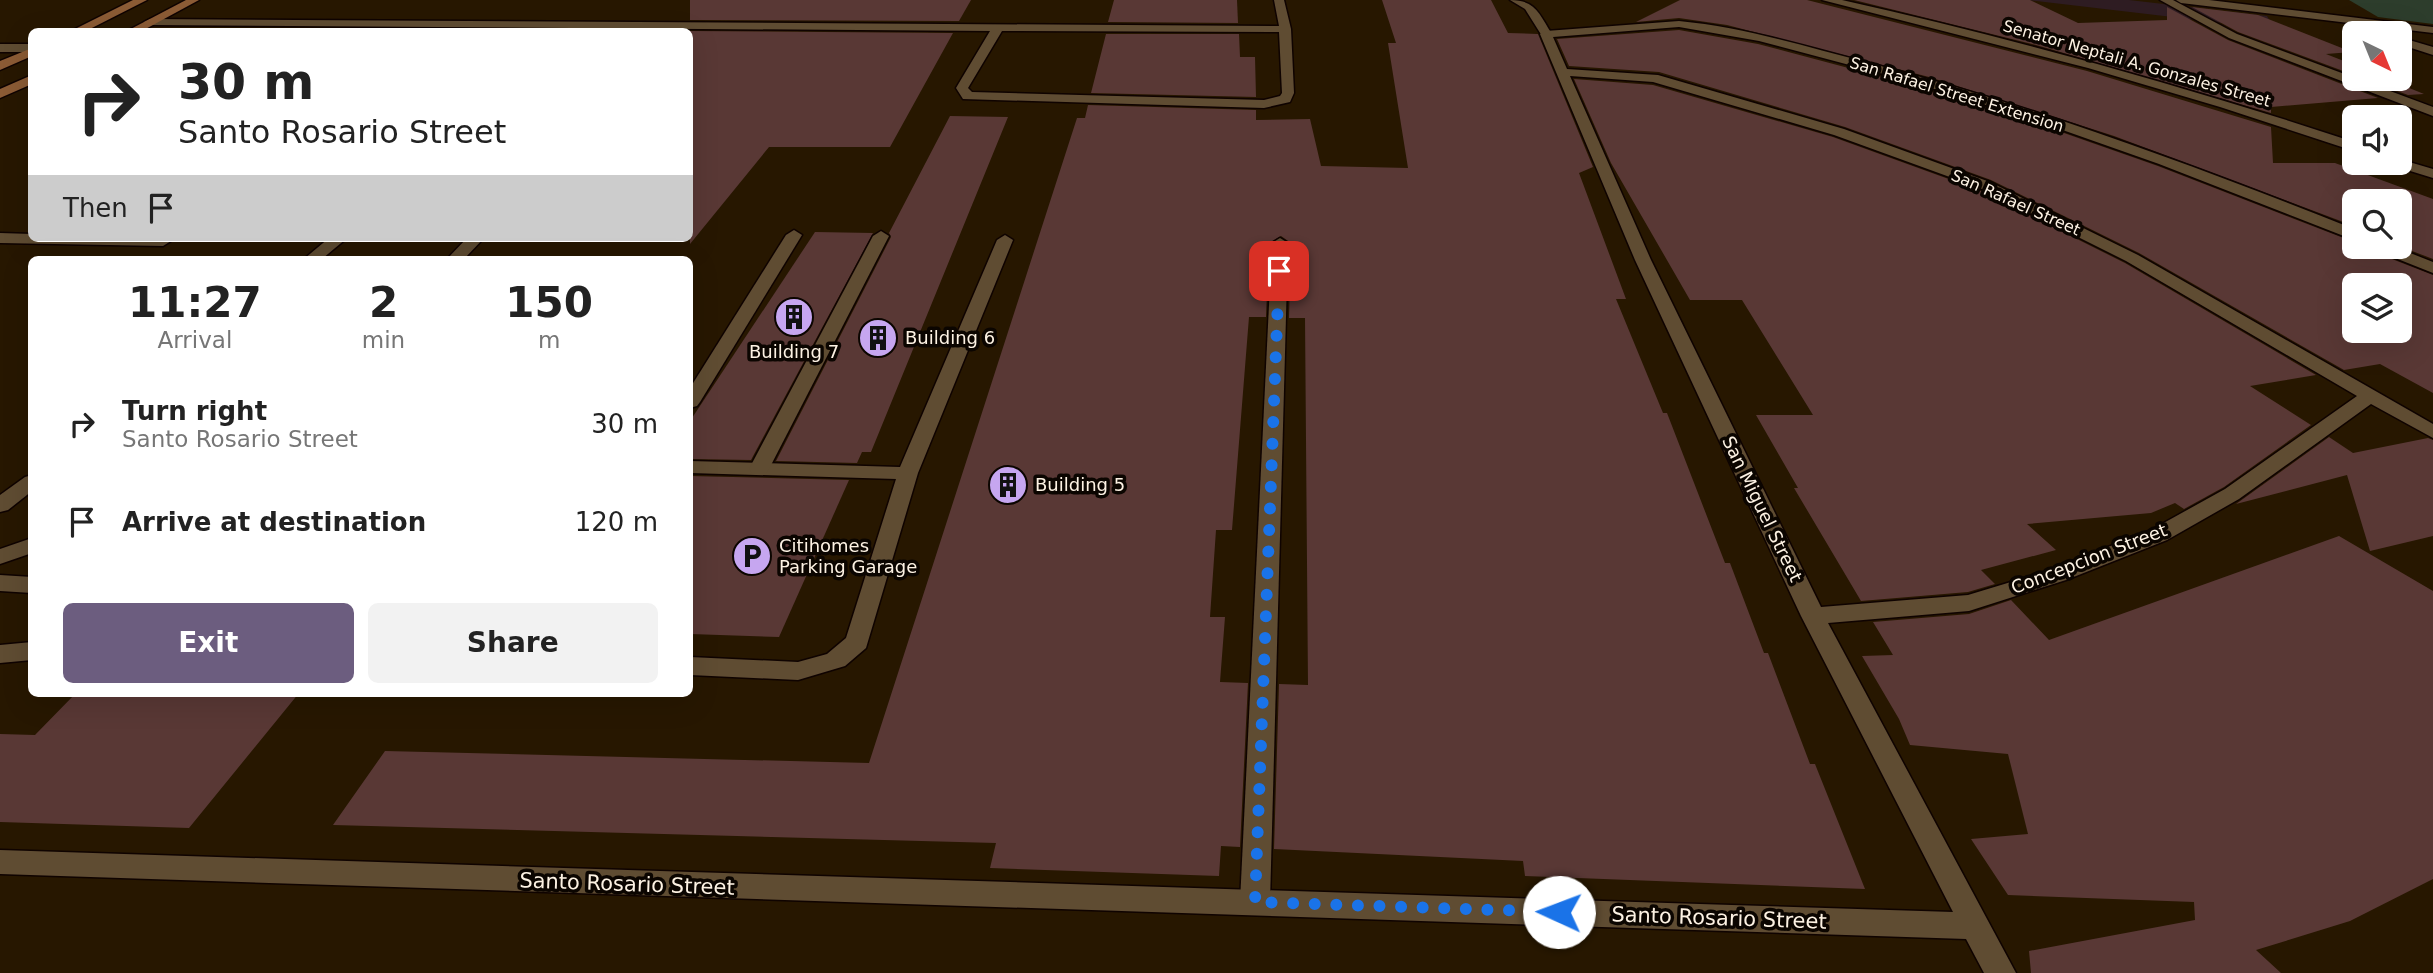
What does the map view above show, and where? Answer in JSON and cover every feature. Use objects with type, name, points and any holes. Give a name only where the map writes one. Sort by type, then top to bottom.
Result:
[{"type":"main road","points":[[82,28],[142,0]]},
{"type":"main road","points":[[138,28],[194,0]]},
{"type":"main road","points":[[0,66],[28,52]]},
{"type":"main road","points":[[0,94],[28,81]]},
{"type":"street","points":[[997,29],[962,88],[968,96],[1264,104],[1285,99],[1288,93],[1285,29],[1279,0]]},
{"type":"street","name":"San Miguel Street","points":[[1515,0],[1529,7],[1546,34],[1643,260],[1813,616],[2000,973]]},
{"type":"street","name":"Senator Neptali A. Gonzales Street","points":[[1827,0],[2022,46],[2118,72],[2342,143]]},
{"type":"street","points":[[2165,0],[2233,36],[2433,112]]},
{"type":"street","points":[[2181,0],[2433,30]]},
{"type":"street","points":[[2337,18],[2346,21]]},
{"type":"street","points":[[150,22],[1285,29]]},
{"type":"street","name":"San Rafael Street Extension","points":[[1546,34],[1679,24],[1787,45],[1964,92],[2194,170],[2342,230]]},
{"type":"street","points":[[2412,44],[2433,51]]},
{"type":"street","points":[[0,48],[28,50]]},
{"type":"street","name":"San Rafael Street","points":[[1561,72],[1654,78],[1839,132],[1985,185],[2132,258],[2433,432]]},
{"type":"street","points":[[2412,167],[2433,174]]},
{"type":"street","points":[[693,397],[794,235]]},
{"type":"street","points":[[759,468],[881,236]]},
{"type":"street","points":[[0,238],[28,239]]},
{"type":"street","points":[[693,666],[798,671],[836,660],[857,642],[908,473],[1005,240]]},
{"type":"street","points":[[316,256],[334,242]]},
{"type":"street","points":[[459,256],[472,242]]},
{"type":"street","points":[[1255,902],[1280,243]]},
{"type":"street","points":[[2411,259],[2433,268]]},
{"type":"street","name":"Concepcion Street","points":[[1813,616],[1969,603],[2071,570],[2159,535],[2232,494],[2370,396]]},
{"type":"street","points":[[693,467],[908,473]]},
{"type":"street","points":[[0,505],[28,484]]},
{"type":"street","points":[[0,557],[28,546]]},
{"type":"street","points":[[0,583],[28,585]]},
{"type":"street","points":[[0,654],[28,651]]},
{"type":"street","name":"Santo Rosario Street","points":[[0,862],[904,894],[1255,902],[1974,926]]},
{"type":"shaded area","points":[[2028,0],[2129,0],[2267,16],[2275,29]]},
{"type":"green space","points":[[2349,0],[2433,0],[2433,24],[2378,17]]},
{"type":"building","points":[[690,0],[971,0],[959,21],[690,20]]},
{"type":"building","points":[[1114,0],[1237,0],[1238,23],[1108,22]]},
{"type":"building","points":[[1382,0],[1491,0],[1508,33],[1538,34],[1593,167],[1579,173],[1626,299],[1616,299],[1663,413],[1667,413],[1725,563],[1730,563],[1764,653],[1768,653],[1810,764],[1815,764],[1865,889],[1525,876],[1523,861],[1274,849],[1279,684],[1308,685],[1305,318],[1289,318],[1291,243],[1281,236],[1269,243],[1266,317],[1249,317],[1232,530],[1216,530],[1210,617],[1225,617],[1220,682],[1248,683],[1240,847],[1221,846],[1219,876],[990,868],[996,843],[333,825],[385,751],[869,763],[1077,118],[1085,118],[1088,105],[1256,110],[1256,120],[1310,119],[1321,166],[1408,168],[1388,43],[1396,43]]},
{"type":"building","points":[[1680,0],[1807,0],[2087,71],[2271,127],[2273,163],[2335,163],[2342,166],[2342,175],[2368,175],[2406,189],[2342,189],[2342,222],[2114,136],[1929,77],[1727,25],[1679,18],[1636,22]]},
{"type":"building","points":[[1854,0],[2030,0],[2078,23],[2167,20],[2167,7],[2228,40],[2342,84],[2342,91],[2360,91],[2378,98],[2271,107],[2271,113],[2036,45]]},
{"type":"building","points":[[2192,7],[2258,15],[2342,48],[2342,53],[2326,54],[2342,60],[2342,71],[2238,32]]},
{"type":"building","points":[[1679,30],[1758,44],[1901,82],[2030,121],[2158,166],[2342,237],[2342,259],[2392,259],[2433,275],[2433,393],[2380,364],[2344,370],[2139,253],[1991,180],[1845,127],[1659,72],[1569,66],[1557,39]]},
{"type":"building","points":[[693,31],[953,33],[890,147],[769,147],[693,240]]},
{"type":"building","points":[[1106,34],[1239,34],[1240,57],[1255,57],[1256,97],[1091,93]]},
{"type":"building","points":[[1574,79],[1653,85],[1833,137],[1979,190],[2125,263],[2316,375],[2250,386],[2311,425],[2224,487],[2184,509],[2175,503],[2151,513],[2027,524],[2056,550],[1981,570],[1995,584],[1968,592],[1861,601],[1794,488],[1798,488],[1756,415],[1813,415],[1742,300],[1690,300],[1611,163]]},
{"type":"building","points":[[2412,89],[2424,94],[2408,95],[2397,91]]},
{"type":"building","name":"Building 6","points":[[950,116],[1008,117],[871,452],[862,452],[857,463],[776,461],[891,237],[889,233]]},
{"type":"building","points":[[2412,191],[2433,199],[2433,259],[2412,251]]},
{"type":"building","name":"Building 7","points":[[815,232],[873,233],[751,460],[693,459],[693,416]]},
{"type":"building","points":[[2329,437],[2353,453],[2428,438],[2433,440],[2433,536],[2370,551],[2347,475],[2236,504]]},
{"type":"building","name":"Citihomes Parking Garage","points":[[693,476],[849,480],[779,637],[693,634]]},
{"type":"building","points":[[2339,536],[2433,591],[2433,879],[2350,921],[2256,950],[2281,973],[2031,973],[2029,951],[2195,920],[2194,902],[2008,895],[1971,839],[2028,834],[2008,754],[1910,745],[1899,719],[1862,656],[1893,655],[1873,622],[1969,614],[2011,600],[2049,640]]},
{"type":"building","points":[[72,697],[296,697],[189,828],[0,822],[0,734],[35,735]]},
{"type":"place","name":"Building 7","points":[[794,317]]},
{"type":"place","name":"Building 6","points":[[878,338]]},
{"type":"place","name":"Building 5","points":[[1008,485]]},
{"type":"place","name":"Citihomes Parking Garage","points":[[752,556]]},
{"type":"route","points":[[1279,271],[1255,902],[1559,912]]}]
